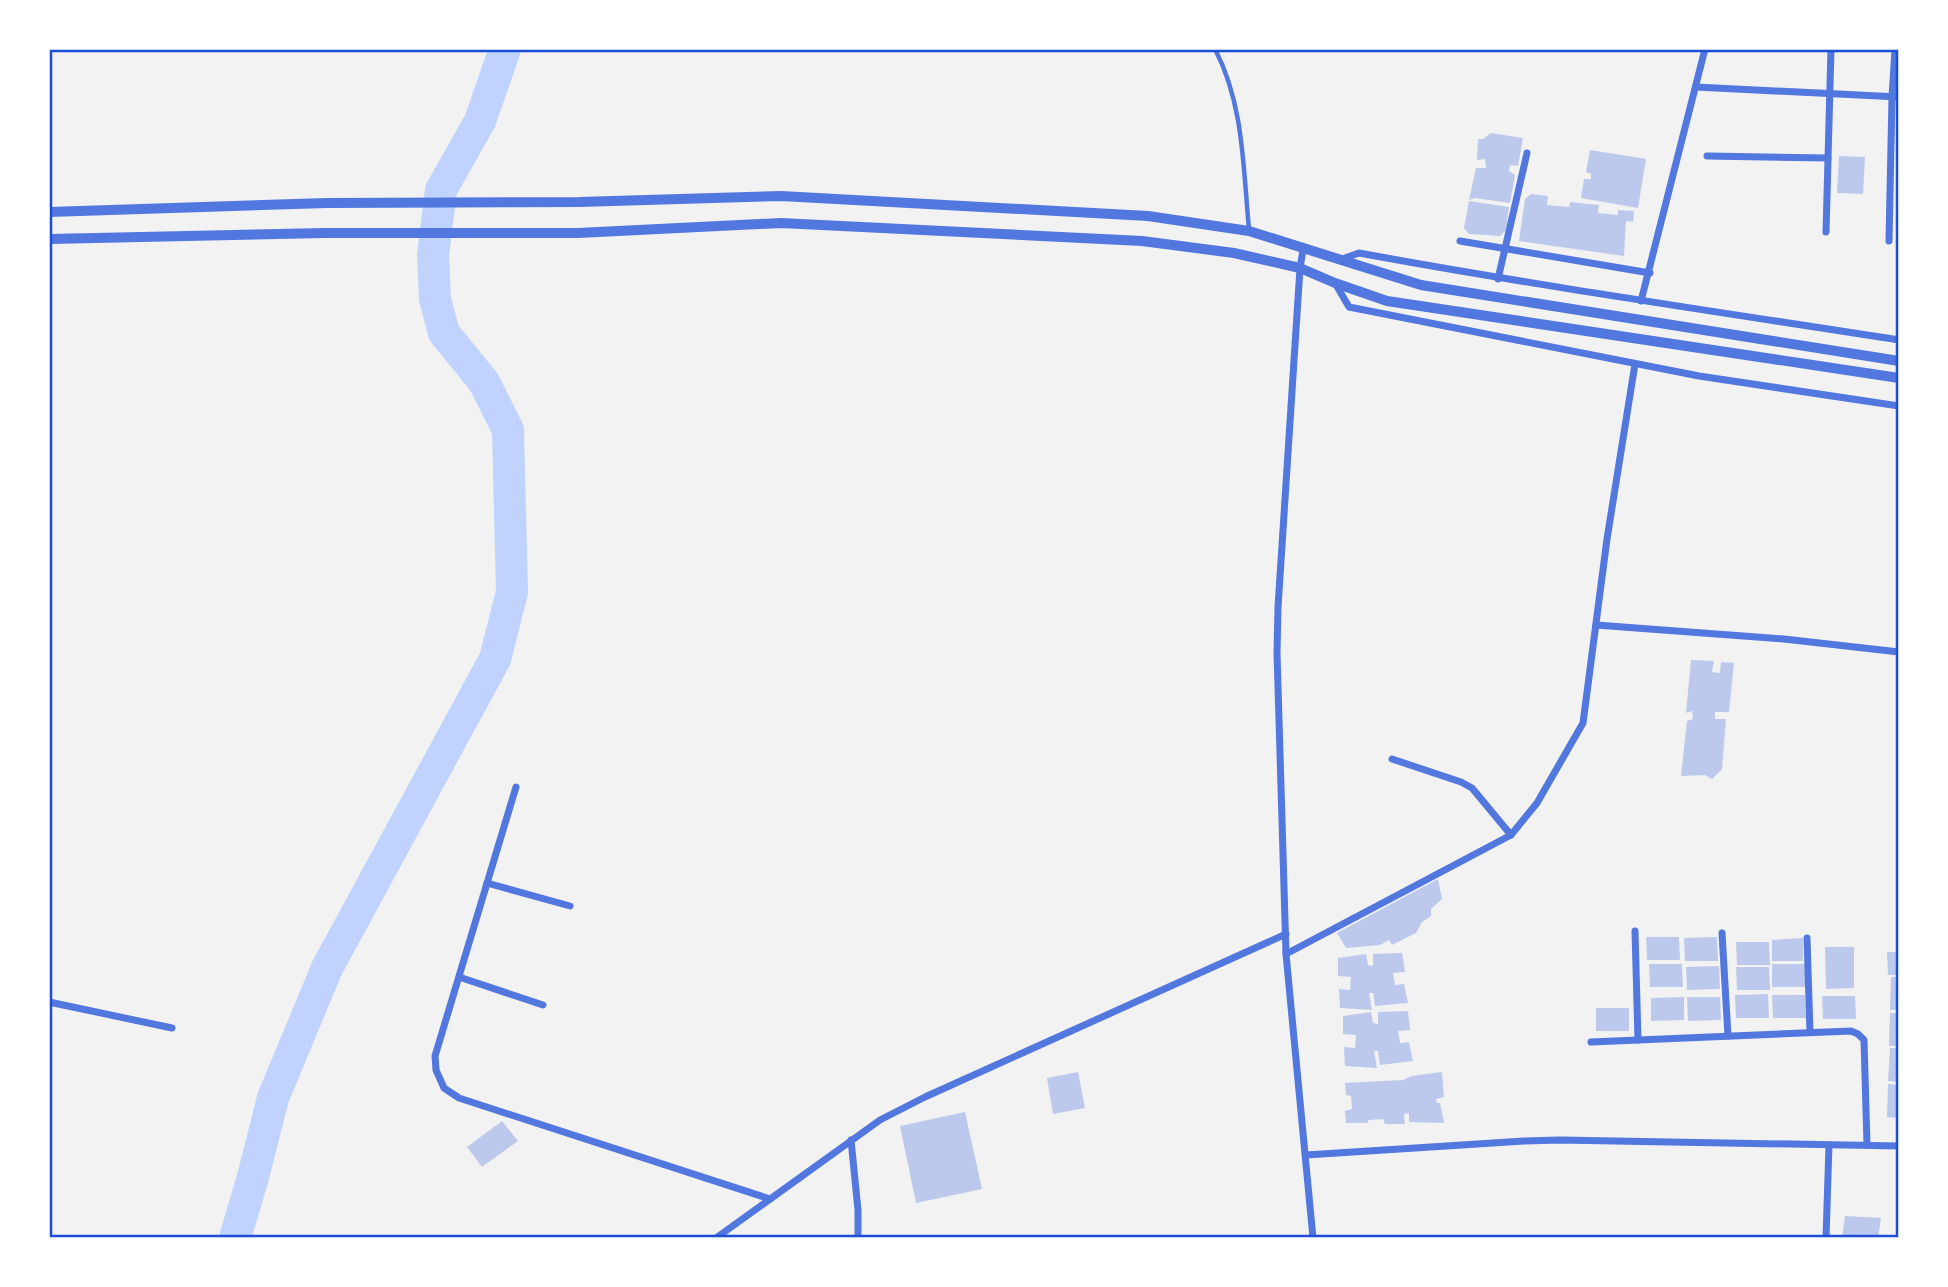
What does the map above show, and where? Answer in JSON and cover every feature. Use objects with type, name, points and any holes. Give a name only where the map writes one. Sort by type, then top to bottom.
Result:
[{"type":"street","points":[[1641,301],[1705,49]]},
{"type":"street","points":[[1826,232],[1831,49]]},
{"type":"street","points":[[1888,241],[1895,49]]},
{"type":"street","points":[[1696,87],[1895,97]]},
{"type":"street","points":[[1498,279],[1527,153]]},
{"type":"street","points":[[1707,156],[1828,158]]},
{"type":"street","points":[[49,212],[327,203],[579,202],[781,196],[1148,216],[1249,231],[1420,285],[1899,361]]},
{"type":"street","points":[[49,239],[325,233],[578,233],[781,223],[1142,241],[1234,253],[1300,268],[1387,301],[1899,379]]},
{"type":"street","points":[[1460,241],[1650,273]]},
{"type":"street","points":[[1303,250],[1277,653],[1286,954],[1313,1238]]},
{"type":"street","points":[[1338,260],[1359,253],[1498,279],[1899,340]]},
{"type":"street","points":[[1335,283],[1349,307],[1699,376],[1899,406]]},
{"type":"street","points":[[1286,954],[1511,835],[1537,803],[1583,723],[1607,539],[1635,364]]},
{"type":"street","points":[[1596,625],[1784,639],[1899,652]]},
{"type":"street","points":[[1392,759],[1472,788],[1511,835]]},
{"type":"street","points":[[516,788],[435,1056],[436,1070],[443,1088],[458,1098],[770,1199]]},
{"type":"street","points":[[487,883],[570,906]]},
{"type":"street","points":[[1635,931],[1638,1040]]},
{"type":"street","points":[[1722,933],[1728,1036]]},
{"type":"street","points":[[716,1238],[880,1120],[925,1097],[1286,934]]},
{"type":"street","points":[[1807,938],[1810,1032]]},
{"type":"street","points":[[459,977],[543,1004]]},
{"type":"street","points":[[49,1002],[172,1028]]},
{"type":"street","points":[[1591,1042],[1851,1031],[1864,1040],[1867,1145]]},
{"type":"street","points":[[851,1140],[858,1238]]},
{"type":"street","points":[[1307,1155],[1548,1140],[1899,1146]]},
{"type":"street","points":[[1826,1238],[1829,1145]]},
{"type":"lane","points":[[1215,49],[1226,70],[1238,116],[1249,231]]},
{"type":"building","points":[[1491,133],[1523,138],[1518,166],[1510,165],[1509,171],[1515,175],[1510,203],[1475,198],[1469,200],[1476,168],[1486,168],[1485,159],[1477,160],[1478,139]]},
{"type":"building","points":[[1590,150],[1646,159],[1638,208],[1581,198],[1584,179],[1591,179],[1591,174],[1586,172]]},
{"type":"building","points":[[1839,156],[1865,157],[1863,194],[1837,193]]},
{"type":"building","points":[[1531,194],[1548,196],[1547,205],[1569,207],[1570,202],[1599,205],[1598,213],[1618,215],[1618,210],[1634,211],[1633,222],[1626,221],[1624,256],[1519,241],[1525,199]]},
{"type":"building","points":[[1469,201],[1509,207],[1506,230],[1500,236],[1469,234],[1464,228]]},
{"type":"building","points":[[1691,660],[1714,661],[1712,672],[1720,673],[1721,662],[1734,663],[1729,712],[1715,712],[1715,719],[1726,719],[1722,769],[1712,779],[1705,775],[1681,776],[1687,721],[1693,719],[1692,711],[1686,713]]},
{"type":"building","points":[[1438,879],[1442,899],[1431,909],[1431,916],[1422,922],[1416,933],[1392,945],[1389,940],[1380,945],[1346,948],[1337,933]]},
{"type":"building","points":[[1646,937],[1679,937],[1680,960],[1647,960]]},
{"type":"building","points":[[1717,937],[1718,961],[1685,961],[1684,938]]},
{"type":"building","points":[[1803,938],[1803,961],[1772,961],[1772,940]]},
{"type":"building","points":[[1736,942],[1769,942],[1770,965],[1737,965]]},
{"type":"building","points":[[1825,947],[1854,947],[1854,988],[1826,989]]},
{"type":"building","points":[[1887,952],[1899,952],[1899,975],[1888,975]]},
{"type":"building","points":[[1402,953],[1405,972],[1393,973],[1395,985],[1404,984],[1408,1003],[1375,1006],[1373,993],[1369,993],[1372,1010],[1340,1008],[1339,989],[1350,990],[1351,977],[1338,976],[1338,958],[1366,954],[1368,965],[1373,966],[1373,954]]},
{"type":"building","points":[[1649,964],[1682,964],[1683,987],[1650,987]]},
{"type":"building","points":[[1772,964],[1805,964],[1805,987],[1772,987]]},
{"type":"building","points":[[1719,966],[1720,989],[1687,990],[1686,967]]},
{"type":"building","points":[[1736,967],[1769,967],[1770,990],[1737,990]]},
{"type":"building","points":[[1891,977],[1899,977],[1899,1010],[1890,1010]]},
{"type":"building","points":[[1768,994],[1769,1018],[1736,1018],[1735,995]]},
{"type":"building","points":[[1772,995],[1805,995],[1806,1018],[1773,1018]]},
{"type":"building","points":[[1822,996],[1855,996],[1856,1019],[1823,1019]]},
{"type":"building","points":[[1684,997],[1684,1020],[1651,1021],[1651,998]]},
{"type":"building","points":[[1687,997],[1720,997],[1721,1020],[1688,1021]]},
{"type":"building","points":[[1596,1008],[1629,1008],[1629,1031],[1596,1031]]},
{"type":"building","points":[[1408,1011],[1410,1030],[1398,1031],[1400,1043],[1409,1042],[1413,1061],[1380,1065],[1378,1051],[1374,1051],[1377,1068],[1345,1066],[1344,1047],[1355,1048],[1356,1035],[1343,1034],[1343,1016],[1371,1012],[1373,1023],[1378,1024],[1378,1012]]},
{"type":"building","points":[[1890,1013],[1899,1013],[1899,1046],[1889,1046]]},
{"type":"building","points":[[1890,1048],[1899,1048],[1899,1082],[1888,1081]]},
{"type":"building","points":[[1078,1072],[1085,1108],[1053,1114],[1047,1078]]},
{"type":"building","points":[[1442,1072],[1444,1097],[1436,1099],[1437,1103],[1440,1103],[1444,1123],[1409,1122],[1409,1113],[1404,1114],[1405,1124],[1385,1124],[1383,1119],[1369,1120],[1367,1123],[1346,1123],[1345,1111],[1352,1109],[1351,1096],[1346,1095],[1345,1083],[1403,1080],[1412,1076]]},
{"type":"building","points":[[1888,1084],[1899,1085],[1899,1118],[1887,1117]]},
{"type":"building","points":[[965,1112],[982,1189],[916,1203],[900,1126]]},
{"type":"building","points":[[502,1121],[518,1141],[482,1167],[467,1147]]},
{"type":"building","points":[[1845,1216],[1881,1218],[1878,1238],[1842,1238]]},
{"type":"waterway","points":[[235,1238],[273,1098],[327,968],[495,659],[512,592],[508,430],[484,382],[444,333],[435,299],[433,255],[441,190],[480,121],[505,49]]}]
